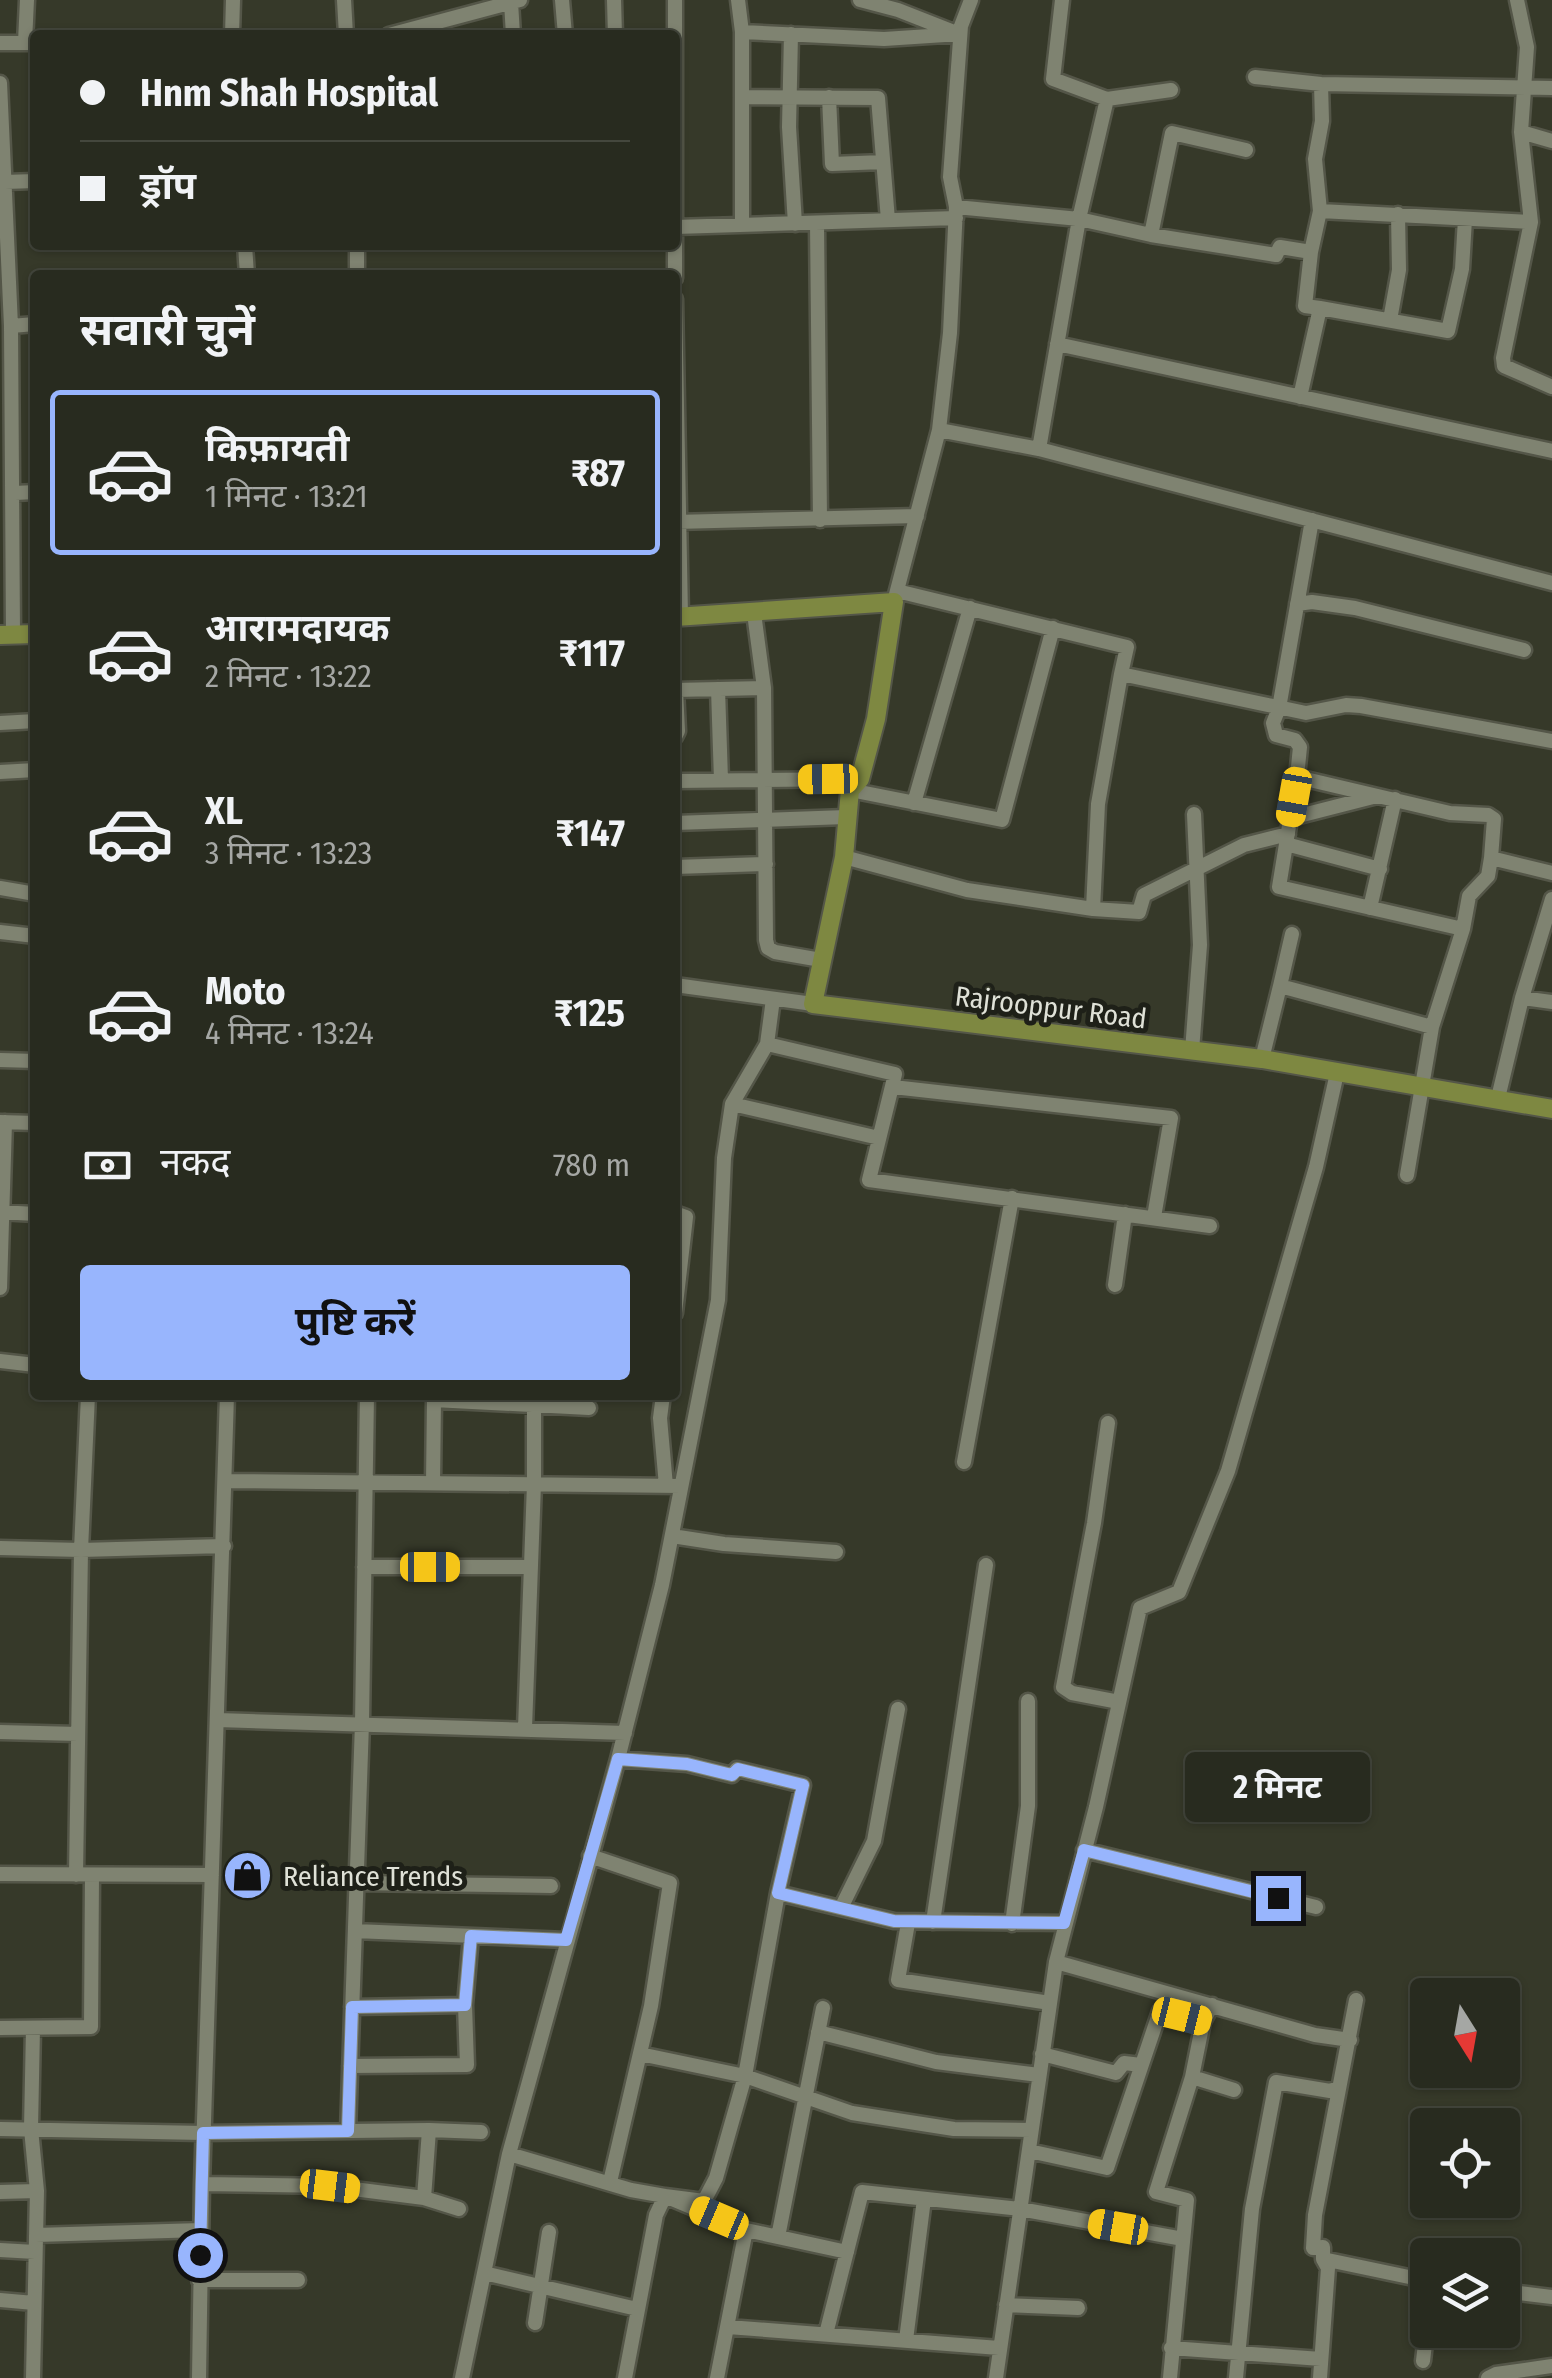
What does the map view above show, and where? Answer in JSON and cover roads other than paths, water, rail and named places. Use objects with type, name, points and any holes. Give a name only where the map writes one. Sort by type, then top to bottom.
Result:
[{"type":"main road","points":[[680,617],[895,597],[876,719],[846,817],[844,857],[813,1004]]},
{"type":"main road","name":"Rajrooppur Road","points":[[813,1004],[1262,1059],[1552,1108]]},
{"type":"street","points":[[0,43],[30,42],[27,0]]},
{"type":"street","points":[[232,30],[233,0]]},
{"type":"street","points":[[344,0],[346,30]]},
{"type":"street","points":[[453,0],[453,16]]},
{"type":"street","points":[[562,0],[565,30]]},
{"type":"street","points":[[614,0],[614,30]]},
{"type":"street","points":[[675,0],[675,30]]},
{"type":"street","points":[[738,0],[742,32],[742,225]]},
{"type":"street","points":[[860,0],[960,34]]},
{"type":"street","points":[[971,0],[960,34],[950,177],[956,212],[950,333],[939,430],[895,597],[970,608],[1127,647],[1098,804],[1094,909]]},
{"type":"street","points":[[1062,0],[1054,79],[1106,99],[1171,90]]},
{"type":"street","points":[[1517,0],[1527,47],[1520,132],[1531,222],[1502,358],[1504,366],[1552,387]]},
{"type":"street","points":[[421,30],[453,16],[516,1],[513,30]]},
{"type":"street","points":[[742,32],[884,39],[960,34]]},
{"type":"street","points":[[791,34],[795,224]]},
{"type":"street","points":[[1256,77],[1322,84],[1552,88]]},
{"type":"street","points":[[0,83],[11,326],[6,415],[15,493],[7,635]]},
{"type":"street","points":[[1322,84],[1322,122],[1315,160],[1320,211],[1305,306],[1448,330],[1462,269],[1465,219]]},
{"type":"street","points":[[829,97],[832,164],[883,162]]},
{"type":"street","points":[[742,98],[878,98],[888,220]]},
{"type":"street","points":[[1039,449],[1079,219],[1106,99]]},
{"type":"street","points":[[1520,132],[1552,142]]},
{"type":"street","points":[[1151,235],[1172,134],[1246,150]]},
{"type":"street","points":[[5,182],[30,182]]},
{"type":"street","points":[[1320,211],[1531,222]]},
{"type":"street","points":[[680,226],[888,220],[956,212],[1079,219],[1276,255],[1280,247],[1311,252]]},
{"type":"street","points":[[1390,320],[1398,270],[1398,214]]},
{"type":"street","points":[[818,223],[820,520]]},
{"type":"street","points":[[1300,396],[1320,308]]},
{"type":"street","points":[[11,326],[30,324]]},
{"type":"street","points":[[1057,344],[1552,451]]},
{"type":"street","points":[[939,430],[1039,449],[1552,583]]},
{"type":"street","points":[[15,493],[30,492]]},
{"type":"street","points":[[680,522],[917,516]]},
{"type":"street","points":[[1312,520],[1279,708],[1272,723],[1276,735],[1300,746],[1279,887],[1463,929]]},
{"type":"street","points":[[1297,604],[1312,602],[1355,608],[1524,650]]},
{"type":"street","points":[[914,803],[970,608]]},
{"type":"street","points":[[754,613],[764,688],[768,948],[820,960]]},
{"type":"street","points":[[680,781],[855,784],[914,803],[1002,820],[1053,628]]},
{"type":"street","points":[[1121,674],[1306,713],[1362,706],[1552,741]]},
{"type":"street","points":[[680,690],[764,688]]},
{"type":"street","points":[[718,689],[720,780]]},
{"type":"street","points":[[0,722],[30,721]]},
{"type":"street","points":[[0,772],[30,770]]},
{"type":"street","points":[[1297,776],[1450,813],[1488,815],[1494,819],[1488,876],[1469,896],[1463,929],[1432,1027],[1407,1175]]},
{"type":"street","points":[[844,857],[968,890],[1139,912],[1144,896],[1244,845],[1387,798]]},
{"type":"street","points":[[1370,908],[1380,868],[1387,798]]},
{"type":"street","points":[[1192,1051],[1200,973],[1194,814]]},
{"type":"street","points":[[680,823],[846,817]]},
{"type":"street","points":[[1288,832],[1380,868]]},
{"type":"street","points":[[1491,858],[1552,873]]},
{"type":"street","points":[[680,868],[766,864]]},
{"type":"street","points":[[0,888],[30,893]]},
{"type":"street","points":[[1498,1098],[1522,998],[1552,899]]},
{"type":"street","points":[[0,932],[30,935]]},
{"type":"street","points":[[1262,1059],[1292,934]]},
{"type":"street","name":"Rajrooppur Road","points":[[680,986],[813,1004]]},
{"type":"street","points":[[1280,986],[1432,1027]]},
{"type":"street","points":[[1522,998],[1552,1002]]},
{"type":"street","points":[[462,2378],[509,2154],[625,1733],[672,1536],[674,1486],[718,1300],[724,1158],[732,1104],[767,1044],[773,999]]},
{"type":"street","points":[[767,1044],[895,1074],[869,1180],[1210,1226]]},
{"type":"street","points":[[0,1060],[30,1061]]},
{"type":"street","points":[[996,2378],[1056,1962],[1140,1608],[1179,1592],[1228,1471],[1316,1167],[1337,1073]]},
{"type":"street","points":[[893,1088],[1171,1118],[1154,1217]]},
{"type":"street","points":[[732,1104],[878,1138]]},
{"type":"street","points":[[0,1288],[2,1122],[30,1122]]},
{"type":"street","points":[[964,1462],[1012,1198]]},
{"type":"street","points":[[2,1212],[30,1214]]},
{"type":"street","points":[[680,1214],[686,1217],[680,1267]]},
{"type":"street","points":[[1115,1285],[1126,1214]]},
{"type":"street","points":[[0,1361],[30,1364]]},
{"type":"street","points":[[0,2028],[91,2027],[78,1734],[88,1400]]},
{"type":"street","points":[[198,2378],[226,1400]]},
{"type":"street","points":[[348,2131],[362,1723],[367,1400]]},
{"type":"street","points":[[432,1483],[434,1400],[533,1400],[590,1408]]},
{"type":"street","points":[[524,1728],[534,1484],[533,1400]]},
{"type":"street","points":[[662,1400],[660,1418],[674,1486]]},
{"type":"street","points":[[1108,1423],[1063,1688],[1118,1702]]},
{"type":"street","points":[[225,1481],[674,1486]]},
{"type":"street","points":[[672,1536],[836,1552]]},
{"type":"street","points":[[0,1548],[224,1546]]},
{"type":"street","points":[[932,1922],[986,1565]]},
{"type":"street","points":[[364,1566],[529,1567]]},
{"type":"street","points":[[1012,1924],[1028,1806],[1028,1702]]},
{"type":"street","points":[[841,1908],[874,1841],[898,1709]]},
{"type":"street","points":[[218,1720],[625,1733]]},
{"type":"street","points":[[0,1732],[78,1734]]},
{"type":"street","points":[[509,2154],[665,2196],[704,2201],[716,2178],[745,2076],[778,1893],[803,1785],[738,1769],[732,1775],[687,1764],[618,1759]]},
{"type":"street","points":[[1084,1850],[1316,1907]]},
{"type":"street","points":[[590,1856],[670,1883],[640,2054],[610,2182]]},
{"type":"street","points":[[0,1874],[212,1875]]},
{"type":"street","points":[[356,1883],[551,1886]]},
{"type":"street","points":[[778,1893],[908,1922],[1064,1923]]},
{"type":"street","points":[[908,1922],[898,1980],[1050,2002]]},
{"type":"street","points":[[355,1931],[566,1940]]},
{"type":"street","points":[[350,2066],[467,2065],[465,2005],[471,1936]]},
{"type":"street","points":[[1056,1962],[1315,2034],[1350,2040]]},
{"type":"street","points":[[1320,2378],[1328,2268],[1323,2247],[1313,2248],[1315,2215],[1356,2000]]},
{"type":"street","points":[[352,2007],[465,2005]]},
{"type":"street","points":[[1170,2378],[1187,2200],[1156,2192],[1212,2005]]},
{"type":"street","points":[[778,2237],[823,2008]]},
{"type":"street","points":[[1029,2151],[1107,2168],[1160,2011],[1204,2022]]},
{"type":"street","points":[[33,2028],[31,2129],[37,2192],[33,2378]]},
{"type":"street","points":[[818,2032],[936,2062],[1039,2075]]},
{"type":"street","points":[[640,2054],[745,2076],[852,2112],[936,2126],[1032,2130]]},
{"type":"street","points":[[1042,2054],[1116,2074],[1124,2063],[1140,2065]]},
{"type":"street","points":[[1192,2077],[1234,2090]]},
{"type":"street","points":[[1236,2378],[1252,2209],[1276,2082],[1330,2092],[1338,2088]]},
{"type":"street","points":[[0,2128],[203,2133],[481,2132]]},
{"type":"street","points":[[424,2198],[429,2130]]},
{"type":"street","points":[[202,2184],[330,2186],[424,2198],[460,2208]]},
{"type":"street","points":[[0,2192],[37,2192]]},
{"type":"street","points":[[826,2334],[862,2192],[1020,2209],[1183,2239]]},
{"type":"street","points":[[665,2196],[746,2230],[847,2252]]},
{"type":"street","points":[[625,2378],[656,2216],[665,2196]]},
{"type":"street","points":[[906,2340],[924,2198]]},
{"type":"street","points":[[36,2235],[200,2230]]},
{"type":"street","points":[[717,2378],[746,2230]]},
{"type":"street","points":[[535,2323],[548,2232]]},
{"type":"street","points":[[0,2250],[36,2252]]},
{"type":"street","points":[[1323,2259],[1410,2277]]},
{"type":"street","points":[[484,2273],[636,2309]]},
{"type":"street","points":[[199,2280],[298,2280]]},
{"type":"street","points":[[1520,2293],[1552,2297]]},
{"type":"street","points":[[0,2300],[34,2303]]},
{"type":"street","points":[[1006,2306],[1078,2308]]},
{"type":"street","points":[[728,2326],[999,2348]]},
{"type":"street","points":[[1171,2348],[1321,2360]]},
{"type":"street","points":[[1422,2361],[1424,2348]]},
{"type":"street","points":[[1488,2378],[1552,2366]]},
{"type":"place","name":"Reliance Trends","points":[[248,1876]]}]
